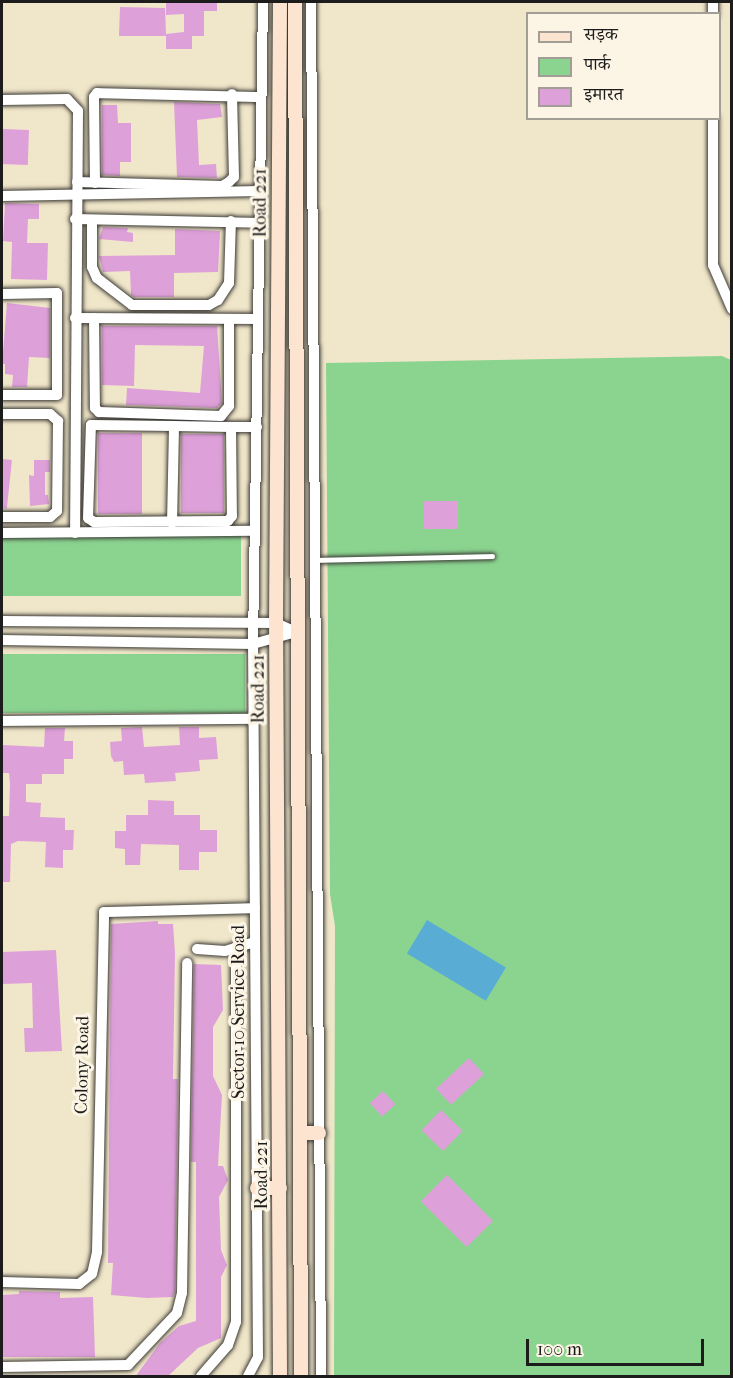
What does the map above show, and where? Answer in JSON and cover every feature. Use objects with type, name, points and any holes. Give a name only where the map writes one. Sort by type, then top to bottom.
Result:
[{"type":"main road","name":"Road 221","points":[[280,2],[276,623],[280,1377]]},
{"type":"main road","name":"Road 221","points":[[295,2],[301,1377]]},
{"type":"main road","points":[[300,1132],[319,1133]]},
{"type":"main road","points":[[257,1188],[280,1188]]},
{"type":"main road","points":[[268,1377],[281,1352]]},
{"type":"street","name":"Sector 10 Service Road","points":[[248,1377],[258,1357],[253,623],[262,2]]},
{"type":"street","points":[[311,2],[321,1377]]},
{"type":"street","points":[[95,183],[94,97],[98,93],[232,94],[261,97]]},
{"type":"street","points":[[77,182],[222,186],[234,177],[232,94]]},
{"type":"street","points":[[2,100],[68,99],[76,105],[75,533]]},
{"type":"street","points":[[713,120],[714,265],[717,282],[732,309]]},
{"type":"street","points":[[2,196],[77,197],[260,191]]},
{"type":"street","points":[[75,219],[260,223]]},
{"type":"street","points":[[92,220],[92,267],[117,297],[132,306],[209,305],[218,300],[229,283],[231,221]]},
{"type":"street","points":[[2,294],[57,293],[57,395],[2,395]]},
{"type":"street","points":[[75,318],[258,319]]},
{"type":"street","points":[[94,318],[95,408],[99,412],[210,416],[221,416],[229,406],[229,319]]},
{"type":"street","points":[[2,414],[50,414],[57,421],[57,511],[50,517],[2,517]]},
{"type":"street","points":[[91,425],[88,518],[94,522],[224,523],[232,516],[231,427]]},
{"type":"street","points":[[75,426],[257,427]]},
{"type":"street","points":[[172,523],[174,426]]},
{"type":"street","points":[[2,533],[255,531]]},
{"type":"street","points":[[2,621],[276,623],[296,632]]},
{"type":"street","points":[[2,640],[253,644],[277,640],[296,632]]},
{"type":"street","points":[[2,721],[254,719]]},
{"type":"street","name":"Colony Road","points":[[2,1282],[79,1284],[92,1274],[97,1252],[102,916],[110,910],[255,908]]},
{"type":"street","points":[[197,950],[225,951],[255,942]]},
{"type":"street","points":[[201,1377],[228,1346],[236,1322],[236,946]]},
{"type":"street","points":[[2,1367],[128,1365],[177,1313],[182,1293],[188,963]]},
{"type":"lane","points":[[315,560],[492,556]]},
{"type":"green space","points":[[722,356],[731,360],[731,1376],[334,1376],[335,926],[330,894],[326,363]]},
{"type":"green space","points":[[2,533],[241,533],[241,596],[2,596]]},
{"type":"green space","points":[[2,654],[245,654],[245,713],[2,713]]},
{"type":"water","points":[[427,920],[506,967],[486,1001],[407,953]]},
{"type":"building","points":[[166,2],[217,2],[217,11],[204,11],[204,36],[192,36],[192,49],[166,49],[166,36],[119,36],[120,7],[165,8],[166,34],[184,32],[184,14],[166,15]]},
{"type":"building","points":[[174,102],[220,104],[222,117],[197,120],[199,165],[216,164],[217,178],[177,177]]},
{"type":"building","points":[[102,105],[117,105],[118,123],[131,123],[131,162],[120,162],[120,176],[102,175]]},
{"type":"building","points":[[2,129],[29,130],[28,165],[2,164]]},
{"type":"building","points":[[5,203],[39,204],[39,219],[28,219],[27,243],[48,243],[47,280],[11,279],[12,242],[3,241]]},
{"type":"building","points":[[103,227],[128,228],[127,232],[133,233],[133,242],[99,239]]},
{"type":"building","points":[[175,229],[220,231],[218,272],[174,273],[174,297],[134,297],[131,295],[130,271],[103,272],[99,256],[175,255]]},
{"type":"building","points":[[7,303],[50,308],[50,358],[29,357],[27,387],[12,387],[13,375],[5,374],[5,364],[2,364]]},
{"type":"building","points":[[102,326],[217,326],[222,403],[217,408],[126,405],[127,388],[200,393],[204,346],[135,345],[134,386],[102,385]]},
{"type":"building","points":[[98,433],[142,433],[142,514],[98,514]]},
{"type":"building","points":[[181,434],[224,434],[224,513],[181,513]]},
{"type":"building","points":[[2,459],[12,460],[7,509],[2,508]]},
{"type":"building","points":[[34,460],[50,460],[50,472],[45,472],[45,495],[48,495],[49,504],[30,506],[29,475],[34,476]]},
{"type":"building","points":[[424,501],[458,501],[458,529],[424,529]]},
{"type":"building","points":[[142,727],[144,747],[180,745],[179,727],[199,727],[199,738],[216,737],[218,759],[199,760],[200,771],[175,773],[176,781],[145,783],[144,774],[124,775],[123,761],[114,762],[111,756],[110,742],[122,741],[121,728]]},
{"type":"building","points":[[45,728],[65,728],[64,741],[73,741],[73,759],[64,759],[64,774],[42,774],[42,784],[26,784],[26,802],[41,803],[40,817],[65,818],[65,830],[74,830],[73,850],[63,850],[63,868],[45,867],[46,842],[18,841],[11,844],[10,882],[2,882],[2,816],[9,816],[10,784],[9,773],[2,773],[2,745],[44,747]]},
{"type":"building","points":[[148,800],[174,801],[174,815],[200,815],[200,830],[217,830],[217,852],[199,852],[199,870],[179,870],[179,845],[141,844],[140,865],[125,865],[125,849],[115,848],[115,831],[126,831],[126,815],[148,815]]},
{"type":"building","points":[[158,921],[158,924],[173,924],[175,953],[173,1079],[178,1079],[175,1292],[173,1297],[147,1298],[111,1295],[113,1263],[108,1263],[111,924]]},
{"type":"building","points":[[56,950],[62,1051],[25,1052],[24,1028],[33,1028],[32,983],[2,984],[2,952]]},
{"type":"building","points":[[194,964],[221,965],[223,1010],[213,1027],[213,1076],[222,1095],[218,1166],[223,1166],[228,1180],[219,1197],[221,1250],[227,1265],[221,1277],[221,1338],[198,1348],[167,1377],[135,1377],[160,1343],[179,1326],[196,1321],[196,1162],[191,1162]]},
{"type":"building","points":[[469,1058],[484,1074],[451,1105],[436,1089]]},
{"type":"building","points":[[383,1091],[395,1104],[382,1116],[370,1103]]},
{"type":"building","points":[[441,1110],[463,1131],[443,1151],[422,1130]]},
{"type":"building","points":[[447,1175],[493,1221],[467,1247],[421,1201]]},
{"type":"building","points":[[19,1291],[60,1292],[60,1298],[93,1297],[95,1357],[2,1357],[2,1295],[19,1294]]}]
